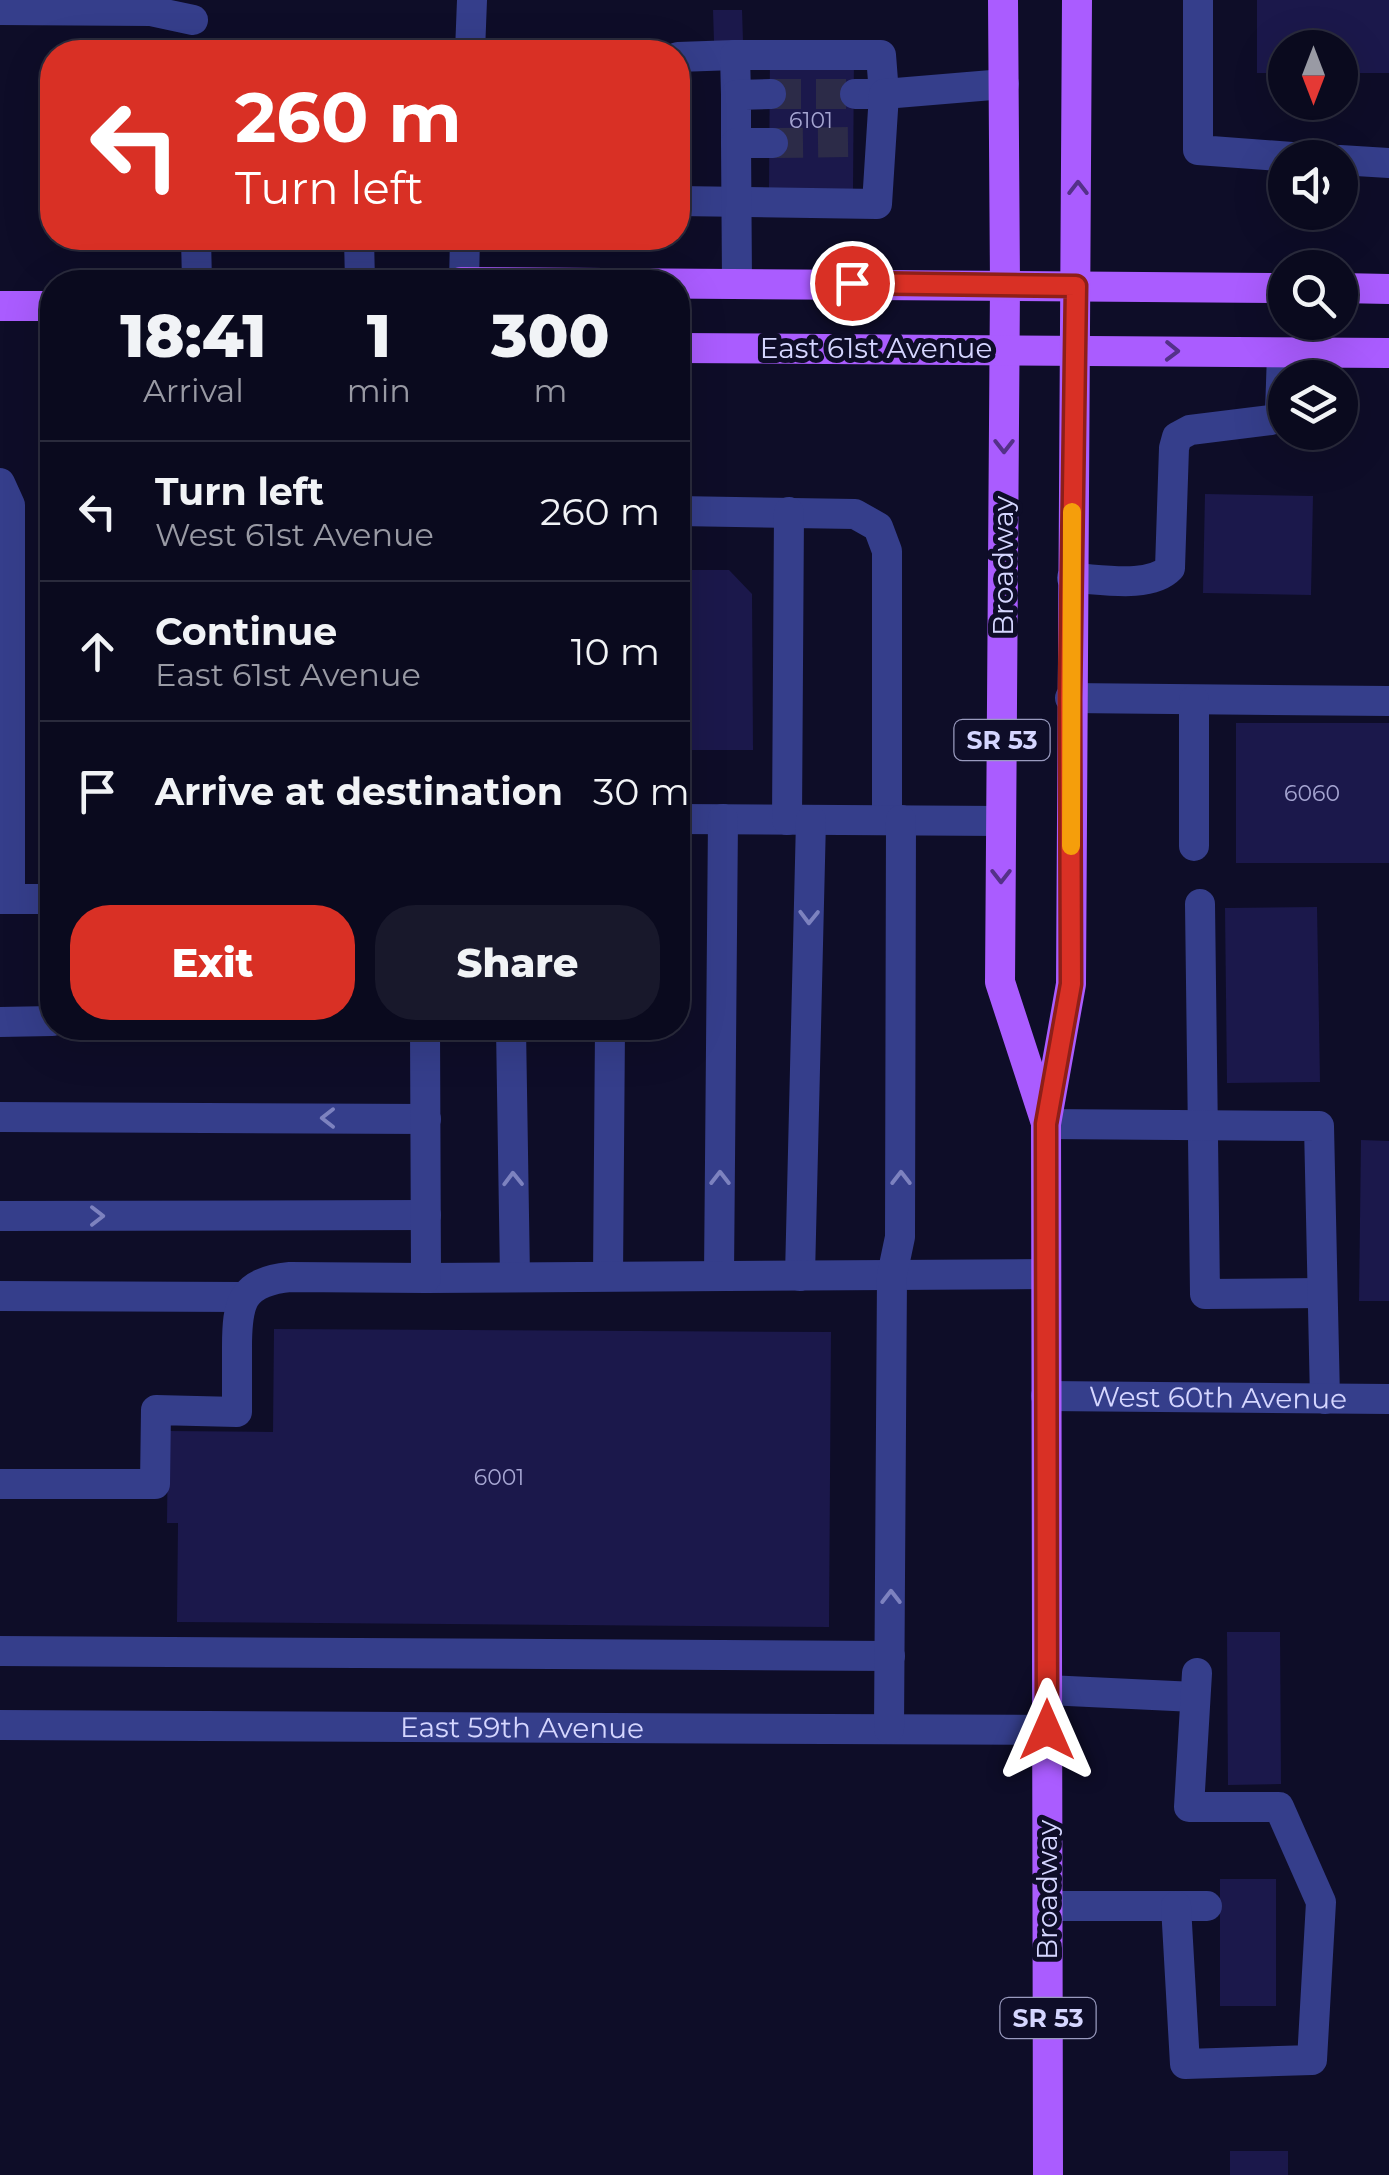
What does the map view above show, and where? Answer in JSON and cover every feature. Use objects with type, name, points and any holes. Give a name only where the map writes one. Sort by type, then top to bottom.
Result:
[{"type":"main road","name":"Broadway","points":[[1003,0],[1005,348],[1000,982],[1046,1124]]},
{"type":"main road","name":"Broadway","points":[[1048,2175],[1046,1124],[1071,984],[1076,0]]},
{"type":"main road","points":[[690,282],[1268,288]]},
{"type":"main road","points":[[1358,288],[1389,288]]},
{"type":"main road","points":[[0,306],[40,306]]},
{"type":"main road","name":"East 61st Avenue","points":[[690,348],[1389,354]]},
{"type":"street","points":[[470,40],[472,0]]},
{"type":"street","points":[[1198,0],[1198,150],[1268,155]]},
{"type":"street","points":[[0,10],[151,11],[193,20]]},
{"type":"street","points":[[735,55],[736,282]]},
{"type":"street","points":[[690,57],[881,55],[869,94],[868,142],[877,204],[690,201]]},
{"type":"street","points":[[869,94],[1004,84]]},
{"type":"street","points":[[736,95],[771,94]]},
{"type":"street","points":[[736,143],[773,143]]},
{"type":"street","points":[[1358,161],[1389,163]]},
{"type":"street","points":[[1072,578],[1161,578],[1170,568],[1177,437],[1190,430],[1271,420],[1280,413],[1282,354]]},
{"type":"street","points":[[0,483],[10,505],[5,899],[40,899]]},
{"type":"street","points":[[690,511],[855,514],[878,527],[888,550],[900,1237],[892,1275],[889,1729]]},
{"type":"street","points":[[789,512],[799,820],[800,1276]]},
{"type":"street","points":[[1070,698],[1389,701]]},
{"type":"street","points":[[1194,700],[1194,846]]},
{"type":"street","points":[[690,819],[1002,821]]},
{"type":"street","points":[[720,1276],[722,819]]},
{"type":"street","points":[[1200,904],[1205,1294],[1322,1293]]},
{"type":"street","points":[[0,1022],[40,1022]]},
{"type":"street","points":[[426,1040],[426,1278]]},
{"type":"street","points":[[511,1040],[515,1277]]},
{"type":"street","points":[[608,1276],[610,1040]]},
{"type":"street","points":[[0,1117],[426,1118]]},
{"type":"street","points":[[1046,1124],[1319,1126],[1324,1399]]},
{"type":"street","points":[[0,1216],[426,1215]]},
{"type":"street","points":[[0,1484],[155,1484],[156,1410],[237,1412],[237,1311],[255,1286],[271,1279],[1046,1274]]},
{"type":"street","points":[[0,1296],[244,1297]]},
{"type":"street","name":"West 60th Avenue","points":[[1046,1396],[1389,1400]]},
{"type":"street","points":[[0,1652],[890,1656]]},
{"type":"street","points":[[1047,1690],[1196,1685],[1190,1807],[1279,1807],[1321,1902],[1312,2060],[1185,2064],[1191,1906],[1048,1906]]},
{"type":"street","name":"East 59th Avenue","points":[[0,1725],[1047,1730]]},
{"type":"building","points":[[1257,0],[1389,0],[1389,73],[1358,73],[1358,30],[1268,30],[1268,73],[1257,73]]},
{"type":"building","points":[[713,10],[742,10],[743,41],[714,42]]},
{"type":"building","points":[[770,51],[854,52],[853,190],[769,188]]},
{"type":"building","points":[[1205,494],[1313,496],[1311,595],[1203,593]]},
{"type":"building","points":[[690,570],[729,570],[752,594],[753,750],[690,750]]},
{"type":"building","points":[[1236,723],[1389,723],[1389,863],[1236,863]]},
{"type":"building","points":[[1317,907],[1320,1082],[1227,1083],[1225,908]]},
{"type":"building","points":[[1361,1140],[1389,1141],[1389,1301],[1359,1301]]},
{"type":"building","points":[[274,1329],[831,1332],[829,1627],[177,1622],[178,1523],[167,1523],[168,1431],[273,1432]]},
{"type":"building","points":[[1227,1632],[1280,1632],[1281,1784],[1228,1785]]},
{"type":"building","points":[[1220,1879],[1276,1879],[1276,2006],[1220,2006]]},
{"type":"building","points":[[1230,2151],[1288,2151],[1288,2175],[1230,2175]]},
{"type":"tunnel","points":[[771,94],[855,94]]},
{"type":"tunnel","points":[[773,143],[855,142]]},
{"type":"slow traffic","points":[[1071,846],[1072,512]]},
{"type":"route","points":[[852,283],[1076,286],[1070,698],[1071,984],[1046,1124],[1047,1730]]}]
